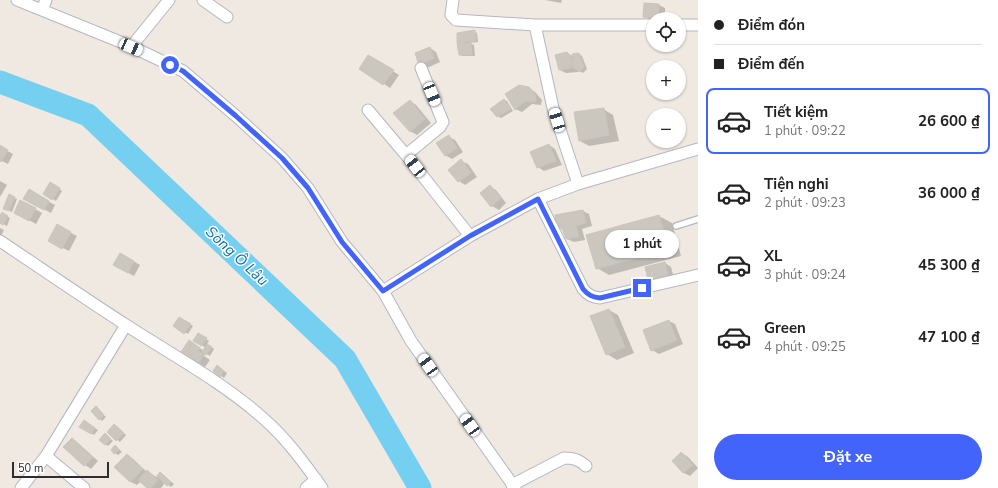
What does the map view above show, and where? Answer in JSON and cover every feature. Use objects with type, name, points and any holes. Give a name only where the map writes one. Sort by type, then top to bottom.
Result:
[{"type":"street","points":[[17,0],[44,5],[183,71],[282,158],[308,188],[342,242],[383,291],[411,341],[514,486],[564,458],[579,460],[586,466]]},
{"type":"street","points":[[131,47],[169,0]]},
{"type":"street","points":[[203,0],[227,17]]},
{"type":"street","points":[[454,0],[451,15],[456,20],[535,25],[646,25]]},
{"type":"street","points":[[535,25],[553,108],[578,184]]},
{"type":"street","points":[[686,25],[698,25]]},
{"type":"street","points":[[406,155],[440,127],[443,122],[421,68]]},
{"type":"street","points":[[368,110],[406,155],[470,236]]},
{"type":"street","points":[[383,291],[470,236],[538,199],[578,184],[698,148]]},
{"type":"street","points":[[538,199],[583,289],[594,297],[600,298],[698,276]]},
{"type":"street","points":[[0,241],[126,325],[229,391],[249,406],[265,419],[281,436],[316,478],[322,488]]},
{"type":"street","points":[[21,488],[46,456],[126,325]]},
{"type":"street","points":[[46,456],[84,488]]},
{"type":"street","points":[[306,488],[316,478]]},
{"type":"lane","points":[[676,226],[698,220]]},
{"type":"building","points":[[644,3],[659,4],[658,12],[646,12],[646,17],[643,17]]},
{"type":"building","points":[[475,30],[476,41],[457,43],[457,33]]},
{"type":"building","points":[[457,43],[471,43],[472,55],[459,55]]},
{"type":"building","points":[[430,47],[434,58],[419,65],[415,53]]},
{"type":"building","points":[[567,52],[572,59],[571,68],[559,70],[555,55]]},
{"type":"building","points":[[579,53],[584,67],[580,72],[573,68],[572,54]]},
{"type":"building","points":[[368,55],[394,70],[383,85],[359,69]]},
{"type":"building","points":[[519,85],[529,87],[536,95],[535,102],[525,101],[515,110],[505,94]]},
{"type":"building","points":[[504,99],[511,109],[497,117],[490,109]]},
{"type":"building","points":[[410,100],[425,119],[410,132],[393,113]]},
{"type":"building","points":[[604,108],[609,135],[579,141],[574,112]]},
{"type":"building","points":[[449,135],[457,148],[445,156],[436,143]]},
{"type":"building","points":[[549,144],[556,161],[537,168],[530,152]]},
{"type":"building","points":[[0,145],[8,150],[1,162],[0,161]]},
{"type":"building","points":[[461,159],[471,173],[458,182],[448,170]]},
{"type":"building","points":[[50,182],[60,188],[52,200],[43,194]]},
{"type":"building","points":[[490,185],[501,198],[491,207],[480,193]]},
{"type":"building","points":[[29,189],[49,201],[44,210],[23,199]]},
{"type":"building","points":[[9,194],[15,197],[9,211],[3,209]]},
{"type":"building","points":[[20,200],[36,208],[29,221],[14,213]]},
{"type":"building","points":[[583,210],[586,223],[576,226],[579,237],[566,239],[562,228],[556,227],[555,215]]},
{"type":"building","points":[[2,212],[8,216],[3,225],[0,223],[0,216]]},
{"type":"building","points":[[659,215],[669,249],[596,269],[586,235]]},
{"type":"building","points":[[57,224],[71,232],[62,249],[48,241]]},
{"type":"building","points":[[120,253],[134,261],[128,273],[113,265]]},
{"type":"building","points":[[665,262],[669,279],[649,284],[645,267]]},
{"type":"building","points":[[609,309],[625,347],[606,355],[590,316]]},
{"type":"building","points":[[179,317],[191,324],[184,334],[173,326]]},
{"type":"building","points":[[669,320],[677,340],[651,351],[643,330]]},
{"type":"building","points":[[198,333],[207,338],[202,346],[193,341]]},
{"type":"building","points":[[189,340],[200,348],[198,351],[204,355],[198,364],[181,352]]},
{"type":"building","points":[[207,344],[212,347],[206,355],[202,352]]},
{"type":"building","points":[[217,365],[224,371],[220,377],[213,371]]},
{"type":"building","points":[[96,406],[104,415],[99,420],[91,411]]},
{"type":"building","points":[[84,420],[95,428],[91,434],[79,427]]},
{"type":"building","points":[[114,424],[124,433],[116,441],[107,432]]},
{"type":"building","points":[[105,433],[111,439],[105,445],[99,440]]},
{"type":"building","points":[[72,438],[93,457],[84,466],[63,447]]},
{"type":"building","points":[[115,445],[119,450],[114,454],[111,450]]},
{"type":"building","points":[[681,452],[693,465],[683,473],[672,461]]},
{"type":"building","points":[[127,454],[143,469],[130,482],[114,467]]},
{"type":"building","points":[[147,470],[158,480],[151,488],[147,488],[138,480]]},
{"type":"building","points":[[160,472],[171,482],[167,486],[157,476]]},
{"type":"waterway","name":"Sông Ô Lâu","points":[[0,82],[88,115],[345,359],[420,488]]},
{"type":"route","points":[[170,65],[183,71],[282,158],[308,188],[342,242],[383,291],[470,236],[538,199],[583,289],[588,294],[600,298],[642,288]]}]
